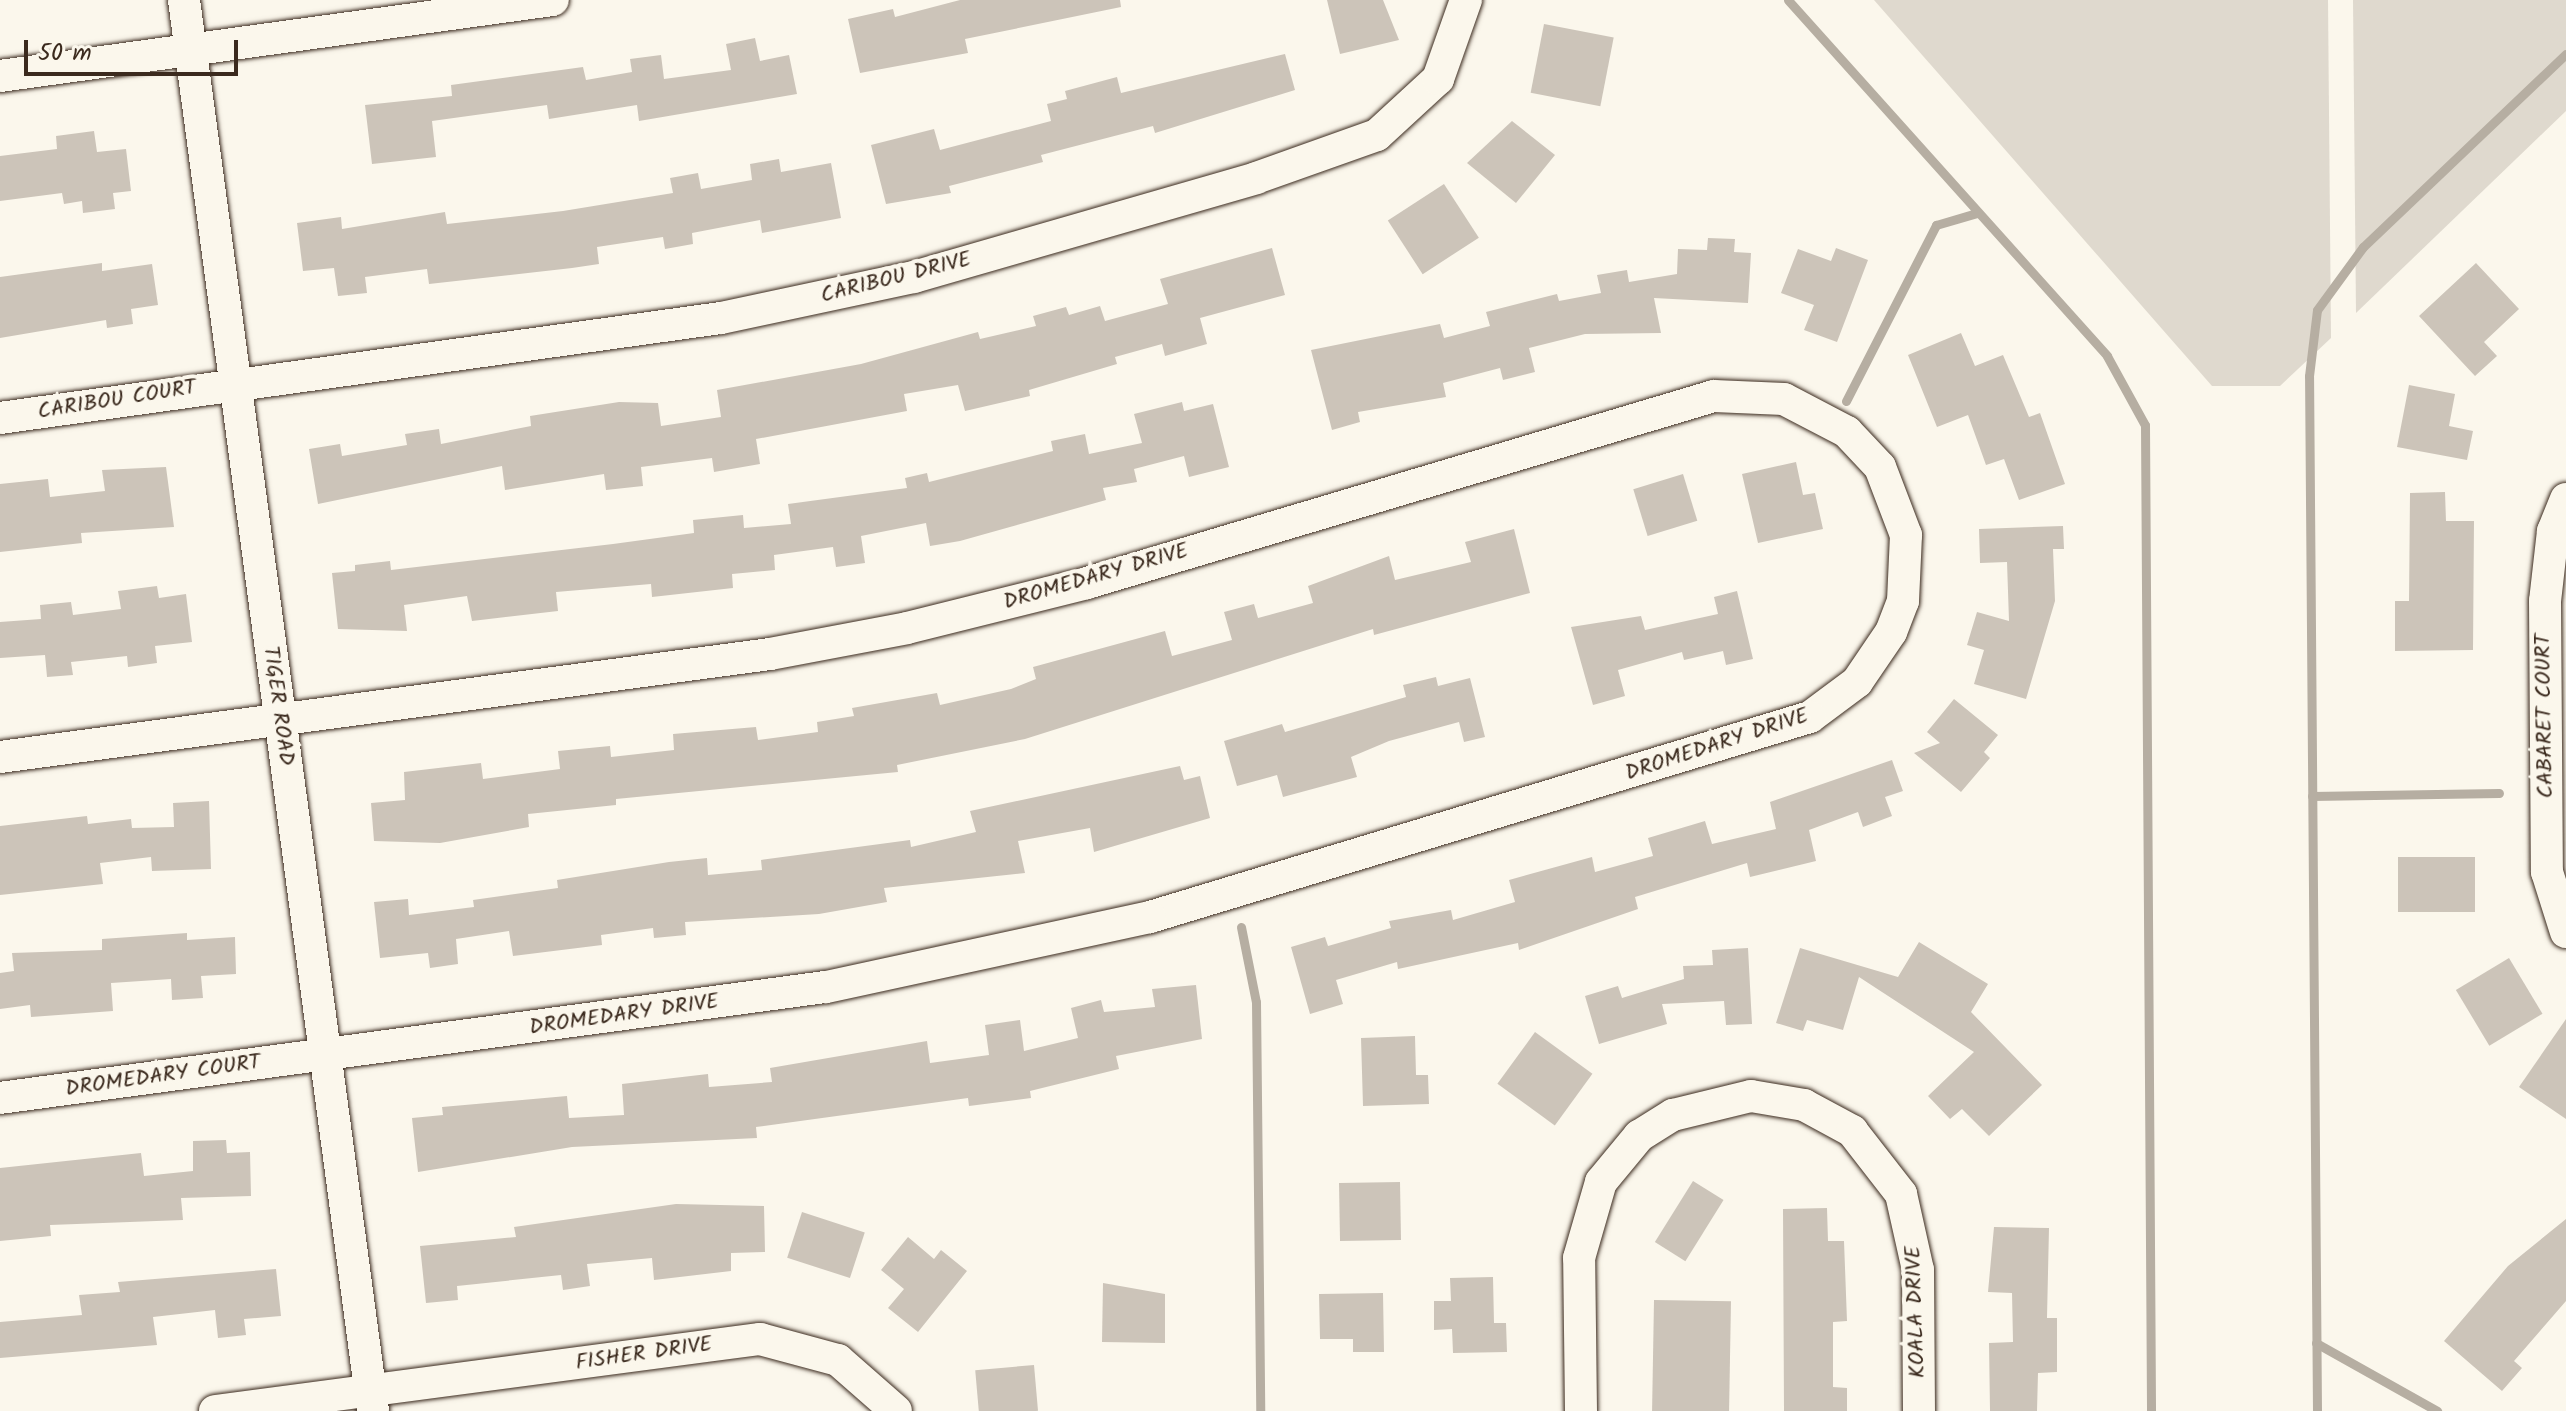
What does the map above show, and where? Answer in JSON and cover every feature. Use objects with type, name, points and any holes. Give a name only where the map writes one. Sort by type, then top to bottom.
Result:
[{"type":"street","name":"TIGER ROAD","points":[[184,0],[371,1402]]},
{"type":"street","points":[[0,76],[553,0]]},
{"type":"street","name":"CARIBOU DRIVE","points":[[234,382],[721,318],[914,277],[1256,178],[1401,120],[1452,55],[1466,0]]},
{"type":"street","name":"CARIBOU COURT","points":[[0,418],[234,382]]},
{"type":"street","name":"DROMEDARY DRIVE","points":[[280,721],[770,654],[907,628],[1087,583],[1714,396],[1784,399],[1847,432],[1880,467],[1906,535],[1903,601],[1875,659],[1835,701],[1782,728],[1007,952],[825,987],[325,1054]]},
{"type":"street","name":"CABARET COURT","points":[[2566,499],[2553,531],[2555,678],[2547,872],[2566,932]]},
{"type":"street","points":[[0,757],[280,721]]},
{"type":"street","name":"DROMEDARY COURT","points":[[0,1098],[325,1054]]},
{"type":"street","name":"KOALA DRIVE","points":[[1581,1411],[1579,1258],[1601,1182],[1632,1143],[1673,1115],[1751,1096],[1804,1105],[1852,1131],[1901,1194],[1918,1270],[1919,1411]]},
{"type":"street","name":"FISHER DRIVE","points":[[215,1411],[371,1402],[760,1339],[838,1360],[896,1411]]},
{"type":"shaded area","points":[[1874,0],[2328,0],[2331,338],[2280,386],[2212,386]]},
{"type":"shaded area","points":[[2353,0],[2566,0],[2566,111],[2356,313]]},
{"type":"building","points":[[960,0],[1120,0],[1121,7],[965,39],[968,53],[860,73],[848,19],[893,9],[895,17]]},
{"type":"building","points":[[1327,0],[1383,0],[1399,40],[1340,54]]},
{"type":"building","points":[[1544,24],[1614,38],[1600,106],[1531,93]]},
{"type":"building","points":[[755,38],[760,61],[789,55],[797,94],[639,121],[637,105],[549,119],[547,105],[432,121],[436,157],[372,164],[365,105],[452,96],[451,85],[583,67],[586,80],[632,72],[630,59],[661,55],[664,79],[731,70],[726,44]]},
{"type":"building","points":[[1285,54],[1295,90],[1155,133],[1153,126],[1041,155],[1043,162],[949,186],[951,193],[886,204],[871,145],[934,129],[940,150],[1051,121],[1047,104],[1067,99],[1065,91],[1117,77],[1121,93]]},
{"type":"building","points":[[1512,121],[1555,155],[1516,203],[1467,163]]},
{"type":"building","points":[[94,131],[97,152],[126,149],[131,191],[113,193],[115,209],[83,213],[82,201],[64,204],[62,193],[0,201],[0,156],[57,149],[56,136]]},
{"type":"building","points":[[779,159],[781,172],[831,163],[841,218],[762,233],[760,220],[692,233],[693,244],[665,249],[663,237],[597,247],[599,264],[572,268],[429,284],[427,269],[365,277],[367,293],[338,296],[334,268],[303,271],[297,223],[341,217],[342,229],[445,212],[447,224],[563,211],[673,193],[670,178],[698,173],[701,189],[752,180],[750,164]]},
{"type":"building","points":[[1444,184],[1479,238],[1423,274],[1388,220]]},
{"type":"building","points":[[1708,238],[1735,239],[1734,252],[1751,253],[1748,303],[1654,298],[1661,333],[1585,334],[1529,348],[1535,372],[1503,380],[1500,368],[1443,383],[1446,397],[1358,412],[1360,422],[1332,430],[1311,350],[1440,324],[1444,338],[1490,326],[1486,312],[1557,294],[1559,301],[1601,293],[1597,275],[1627,270],[1629,282],[1677,274],[1678,249],[1707,250]]},
{"type":"building","points":[[1272,248],[1285,295],[1200,318],[1207,344],[1165,356],[1162,344],[1115,357],[1117,364],[1029,390],[1030,396],[965,411],[958,385],[904,394],[907,411],[756,439],[760,464],[714,472],[712,458],[641,467],[643,486],[606,490],[604,474],[505,490],[502,466],[318,504],[309,449],[340,444],[342,456],[407,445],[405,434],[439,429],[441,444],[531,426],[530,416],[619,402],[658,403],[661,426],[721,417],[717,390],[861,364],[978,332],[980,339],[1036,326],[1033,316],[1066,307],[1069,315],[1100,306],[1105,321],[1168,304],[1160,279]]},
{"type":"building","points":[[1836,248],[1868,260],[1837,342],[1804,330],[1814,305],[1781,293],[1798,249],[1831,261]]},
{"type":"building","points":[[102,263],[102,271],[152,264],[158,305],[131,309],[133,324],[107,328],[106,320],[0,338],[0,277]]},
{"type":"building","points":[[2476,263],[2519,309],[2484,342],[2497,356],[2475,376],[2419,316]]},
{"type":"building","points":[[1961,333],[1975,366],[2003,355],[2029,417],[2040,413],[2065,484],[2019,500],[2004,459],[1986,465],[1968,415],[1937,427],[1908,355]]},
{"type":"building","points":[[2409,385],[2455,394],[2449,426],[2473,431],[2467,460],[2397,447]]},
{"type":"building","points":[[1182,402],[1184,411],[1213,404],[1229,467],[1189,477],[1184,456],[1134,469],[1137,482],[1103,488],[1106,500],[960,541],[930,546],[926,523],[861,536],[865,563],[836,567],[833,547],[774,555],[775,570],[732,574],[733,588],[652,597],[651,584],[556,592],[558,611],[472,621],[467,596],[404,605],[407,631],[338,629],[332,573],[355,571],[355,565],[390,561],[391,570],[613,544],[694,533],[693,520],[743,515],[744,528],[791,524],[788,504],[907,488],[905,478],[927,473],[929,482],[1053,451],[1051,441],[1085,434],[1089,454],[1142,443],[1134,414]]},
{"type":"building","points":[[1796,462],[1803,495],[1815,493],[1823,529],[1758,543],[1742,474]]},
{"type":"building","points":[[166,467],[174,527],[81,533],[82,543],[0,552],[0,484],[48,479],[50,497],[105,491],[102,470]]},
{"type":"building","points":[[1683,474],[1697,521],[1648,536],[1633,489]]},
{"type":"building","points":[[2445,492],[2446,521],[2474,521],[2473,650],[2395,651],[2395,601],[2409,601],[2410,493]]},
{"type":"building","points":[[2063,526],[2064,549],[2053,549],[2055,601],[2026,699],[1974,684],[1984,650],[1967,645],[1977,612],[2009,621],[2007,562],[1980,563],[1979,529]]},
{"type":"building","points":[[1514,529],[1530,593],[1374,635],[1373,629],[1025,739],[897,765],[898,772],[616,799],[616,805],[528,814],[529,827],[440,843],[374,841],[371,803],[405,800],[404,772],[481,763],[483,779],[560,769],[558,751],[610,746],[611,757],[674,750],[673,734],[756,727],[758,740],[818,732],[817,722],[854,716],[852,708],[937,693],[940,705],[1011,689],[1036,679],[1033,667],[1165,631],[1172,656],[1232,640],[1224,612],[1254,604],[1258,618],[1313,603],[1308,586],[1389,556],[1395,580],[1471,562],[1465,542]]},
{"type":"building","points":[[157,586],[159,598],[186,594],[192,642],[155,646],[157,663],[128,667],[127,656],[71,662],[73,675],[47,677],[45,655],[0,658],[0,622],[41,619],[40,605],[71,602],[73,615],[121,609],[118,591]]},
{"type":"building","points":[[1737,591],[1753,659],[1726,665],[1723,651],[1684,660],[1682,652],[1618,670],[1625,696],[1593,705],[1571,627],[1641,616],[1645,630],[1718,614],[1714,597]]},
{"type":"building","points":[[1436,677],[1438,686],[1470,678],[1485,737],[1464,742],[1459,722],[1389,741],[1351,757],[1357,777],[1283,797],[1277,775],[1237,786],[1224,741],[1282,724],[1285,732],[1406,697],[1403,685]]},
{"type":"building","points":[[1954,699],[1998,735],[1984,752],[1990,758],[1961,792],[1914,753],[1940,743],[1927,732]]},
{"type":"building","points":[[1892,760],[1903,791],[1885,797],[1892,816],[1863,827],[1858,812],[1809,830],[1816,861],[1750,877],[1747,863],[1635,897],[1638,909],[1519,950],[1518,943],[1398,969],[1397,962],[1336,980],[1343,1004],[1310,1014],[1291,947],[1325,937],[1328,946],[1391,928],[1389,921],[1451,910],[1453,920],[1515,902],[1509,880],[1592,857],[1595,872],[1653,856],[1648,838],[1705,821],[1712,844],[1776,829],[1770,802]]},
{"type":"building","points":[[1180,766],[1184,780],[1200,776],[1210,818],[1094,852],[1090,828],[1018,841],[1025,873],[884,888],[887,902],[819,914],[685,922],[686,935],[654,938],[653,928],[601,935],[602,945],[513,956],[509,931],[456,939],[458,964],[430,968],[428,953],[380,958],[374,902],[408,899],[409,915],[474,907],[473,900],[558,888],[557,880],[669,862],[707,858],[708,875],[762,870],[761,860],[910,840],[911,847],[976,832],[970,811]]},
{"type":"building","points":[[209,801],[211,869],[152,871],[151,857],[100,863],[103,884],[0,895],[0,826],[87,816],[88,824],[131,819],[132,828],[174,827],[173,803]]},
{"type":"building","points":[[2398,857],[2475,857],[2475,912],[2398,912]]},
{"type":"building","points":[[187,933],[187,940],[235,937],[236,974],[201,976],[203,998],[172,1000],[171,979],[111,983],[113,1011],[31,1017],[30,1005],[0,1009],[0,973],[14,971],[12,953],[102,950],[102,939]]},
{"type":"building","points":[[1919,942],[1988,984],[1971,1012],[2042,1085],[1989,1136],[1962,1109],[1950,1119],[1928,1096],[1974,1052],[1859,977],[1843,1030],[1807,1020],[1803,1031],[1776,1023],[1800,948],[1898,977]]},
{"type":"building","points":[[1748,948],[1752,1024],[1726,1025],[1724,1001],[1662,1004],[1667,1024],[1599,1044],[1585,996],[1618,986],[1622,998],[1684,979],[1683,966],[1713,965],[1712,950]]},
{"type":"building","points":[[2509,958],[2542,1014],[2489,1046],[2456,990]]},
{"type":"building","points":[[1196,985],[1202,1039],[1116,1056],[1119,1069],[1030,1091],[1031,1098],[969,1106],[968,1098],[756,1127],[757,1138],[572,1147],[418,1172],[412,1118],[443,1115],[442,1107],[567,1096],[569,1118],[624,1115],[622,1084],[708,1074],[709,1087],[772,1082],[770,1068],[927,1041],[930,1063],[989,1055],[985,1025],[1020,1020],[1024,1051],[1078,1038],[1071,1008],[1101,1000],[1104,1012],[1155,1007],[1152,989]]},
{"type":"building","points":[[2566,1019],[2566,1119],[2519,1087]]},
{"type":"building","points":[[1535,1032],[1592,1074],[1555,1126],[1497,1084]]},
{"type":"building","points":[[1415,1036],[1416,1075],[1428,1075],[1429,1104],[1363,1106],[1361,1038]]},
{"type":"building","points":[[226,1140],[227,1153],[250,1152],[251,1196],[181,1198],[183,1220],[50,1225],[51,1236],[0,1241],[0,1168],[141,1153],[144,1176],[193,1171],[193,1141]]},
{"type":"building","points":[[1693,1181],[1724,1200],[1685,1261],[1655,1242]]},
{"type":"building","points":[[1400,1182],[1401,1240],[1340,1241],[1339,1183]]},
{"type":"building","points":[[676,1204],[764,1206],[765,1252],[731,1253],[731,1271],[654,1280],[652,1258],[587,1264],[590,1286],[563,1290],[561,1275],[457,1286],[458,1300],[426,1303],[420,1246],[516,1237],[514,1227]]},
{"type":"building","points":[[1827,1208],[1828,1241],[1844,1241],[1847,1321],[1833,1322],[1833,1387],[1847,1388],[1847,1411],[1784,1411],[1783,1209]]},
{"type":"building","points":[[802,1212],[865,1232],[850,1278],[787,1258]]},
{"type":"building","points":[[2566,1219],[2566,1301],[2514,1361],[2522,1368],[2502,1391],[2444,1341],[2508,1266]]},
{"type":"building","points":[[1994,1227],[2049,1228],[2047,1318],[2057,1318],[2057,1372],[2038,1373],[2037,1411],[1990,1411],[1989,1343],[2013,1342],[2012,1293],[1988,1292]]},
{"type":"building","points":[[908,1237],[934,1259],[941,1250],[967,1271],[918,1332],[888,1308],[904,1289],[881,1270]]},
{"type":"building","points":[[276,1269],[281,1316],[244,1319],[246,1335],[218,1338],[215,1310],[153,1317],[157,1345],[0,1358],[0,1322],[82,1315],[79,1295],[120,1292],[118,1282]]},
{"type":"building","points":[[1493,1277],[1494,1323],[1506,1323],[1507,1352],[1453,1353],[1452,1329],[1434,1330],[1434,1301],[1451,1301],[1450,1278]]},
{"type":"building","points":[[1103,1283],[1165,1294],[1165,1343],[1102,1342]]},
{"type":"building","points":[[1383,1293],[1384,1352],[1353,1352],[1353,1339],[1320,1339],[1319,1294]]},
{"type":"building","points":[[1654,1300],[1731,1301],[1729,1411],[1652,1411]]},
{"type":"building","points":[[1034,1365],[1038,1411],[979,1411],[975,1370]]},
{"type":"waterway","points":[[1788,0],[2107,356],[2145,425],[2151,1411]]},
{"type":"waterway","points":[[2317,1411],[2309,376],[2317,310],[2363,247],[2566,54]]},
{"type":"waterway","points":[[1846,401],[1936,225],[1977,213]]},
{"type":"waterway","points":[[2312,796],[2499,793]]},
{"type":"waterway","points":[[1241,927],[1256,1002],[1260,1411]]},
{"type":"waterway","points":[[2316,1343],[2437,1411]]}]
